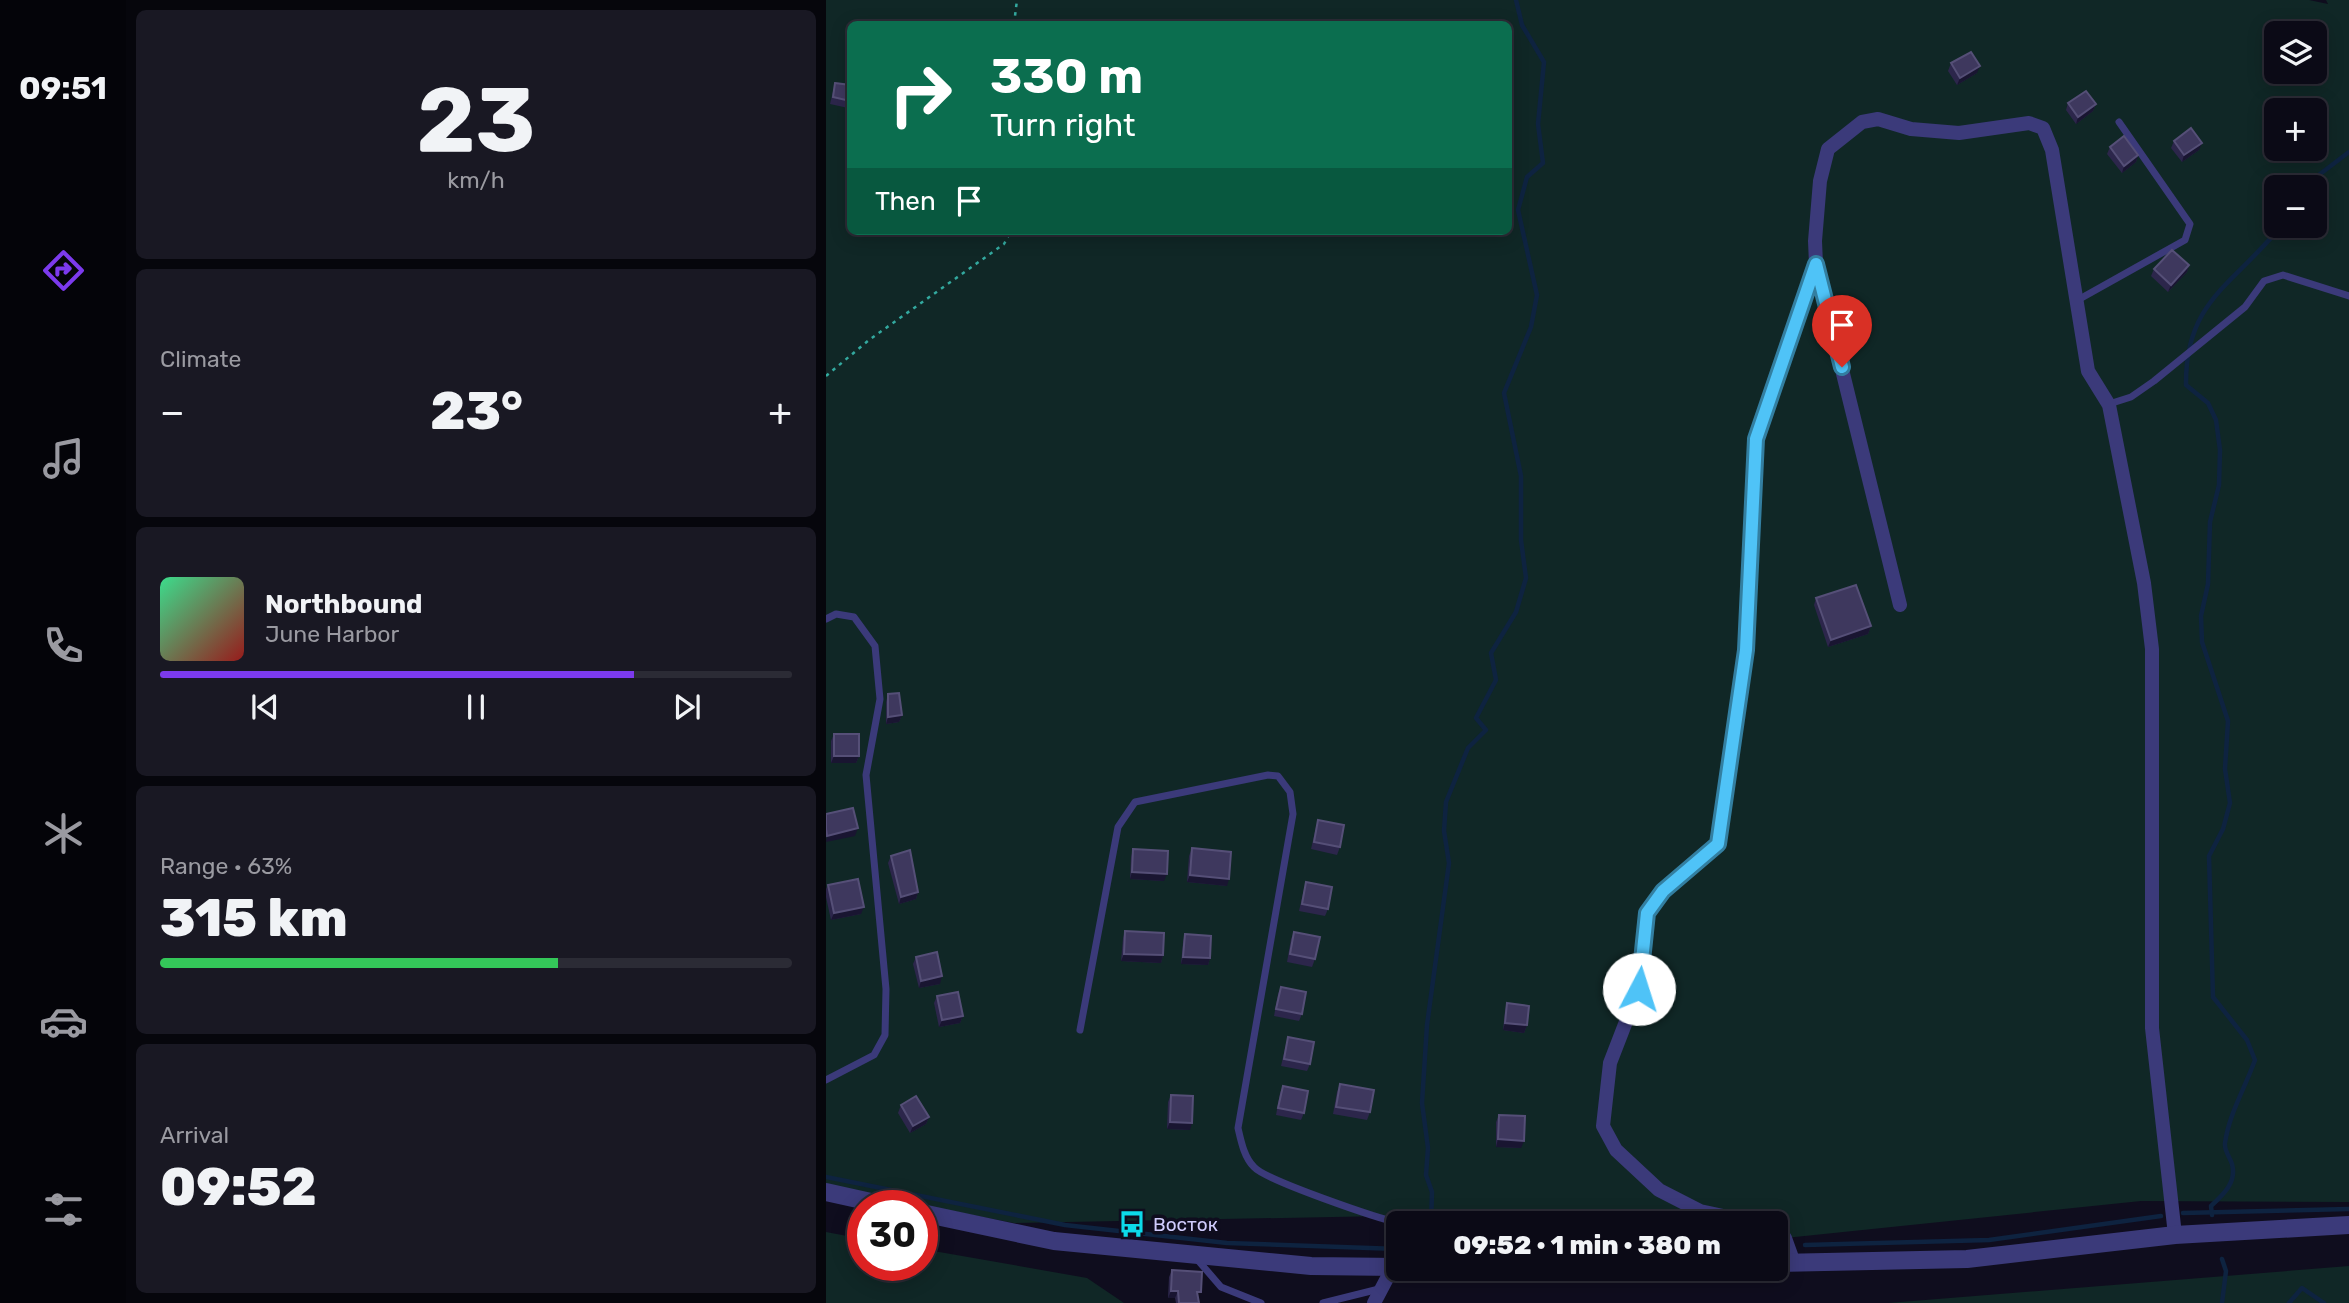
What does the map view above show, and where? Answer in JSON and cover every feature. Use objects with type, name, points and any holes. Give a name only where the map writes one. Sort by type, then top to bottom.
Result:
[{"type":"street","points":[[1900,605],[1816,264],[1815,241],[1820,181],[1828,149],[1862,122],[1878,119],[1911,129],[1959,133],[2029,123],[2043,128],[2052,150],[2088,372],[2109,405],[2144,583],[2152,649],[2152,1028],[2175,1235]]},
{"type":"street","points":[[1704,1211],[1659,1190],[1616,1150],[1603,1126],[1610,1063],[1639,989],[1647,913],[1663,891],[1718,844],[1746,650],[1756,439],[1816,264]]},
{"type":"street","points":[[826,1192],[847,1197]]},
{"type":"street","points":[[938,1216],[1054,1241],[1311,1266],[1386,1267]]},
{"type":"street","points":[[1788,1263],[1967,1259],[2175,1235],[2349,1225]]},
{"type":"street","points":[[1374,1303],[1386,1279]]},
{"type":"lane","points":[[2075,302],[2185,240],[2190,224],[2119,122]]},
{"type":"lane","points":[[2109,405],[2131,397],[2154,381],[2245,307],[2264,281],[2283,275],[2349,296]]},
{"type":"lane","points":[[826,619],[835,614],[854,617],[875,646],[880,699],[866,775],[886,989],[885,1035],[874,1055],[826,1080]]},
{"type":"lane","points":[[1080,1030],[1118,827],[1135,802],[1268,775],[1278,776],[1290,792],[1293,814],[1238,1128],[1242,1147],[1255,1169],[1374,1218],[1386,1220]]},
{"type":"lane","points":[[1193,1255],[1221,1287],[1261,1303]]},
{"type":"lane","points":[[1323,1303],[1379,1289]]},
{"type":"path","points":[[1014,21],[1017,0]]},
{"type":"path","points":[[826,376],[869,340],[1004,244],[1009,235]]},
{"type":"green space","points":[[826,0],[2309,0],[2328,4],[2326,0],[2349,0],[2349,1202],[2141,1201],[1788,1238],[1788,1211],[1386,1211],[1386,1216],[1014,1223],[938,1208],[938,1190],[847,1191],[826,1187]]},
{"type":"green space","points":[[826,1232],[847,1236],[847,1281],[938,1281],[938,1252],[1087,1278],[1124,1303],[826,1303]]},
{"type":"green space","points":[[2349,1266],[2349,1303],[1888,1303]]},
{"type":"building","points":[[1971,52],[1980,66],[1960,78],[1951,63]]},
{"type":"building","points":[[835,83],[847,85],[847,100],[833,97]]},
{"type":"building","points":[[2086,91],[2096,104],[2078,117],[2068,103]]},
{"type":"building","points":[[2191,128],[2202,143],[2184,155],[2174,141]]},
{"type":"building","points":[[2124,136],[2138,155],[2124,166],[2110,147]]},
{"type":"building","points":[[2172,250],[2189,265],[2171,285],[2154,269]]},
{"type":"building","points":[[1856,585],[1871,626],[1831,640],[1816,598]]},
{"type":"building","points":[[899,693],[902,715],[888,717],[888,694]]},
{"type":"building","points":[[834,734],[859,734],[859,756],[834,756]]},
{"type":"building","points":[[853,808],[858,828],[827,836],[826,814]]},
{"type":"building","points":[[1318,820],[1344,825],[1340,847],[1314,842]]},
{"type":"building","points":[[1192,848],[1231,852],[1229,879],[1190,875]]},
{"type":"building","points":[[1133,849],[1168,851],[1167,874],[1132,872]]},
{"type":"building","points":[[910,850],[918,892],[901,897],[891,856]]},
{"type":"building","points":[[858,879],[864,907],[834,913],[828,885]]},
{"type":"building","points":[[1306,882],[1332,887],[1328,909],[1302,904]]},
{"type":"building","points":[[1125,931],[1164,933],[1163,955],[1124,954]]},
{"type":"building","points":[[1294,932],[1320,937],[1315,959],[1290,954]]},
{"type":"building","points":[[1185,934],[1211,936],[1210,958],[1183,957]]},
{"type":"building","points":[[937,952],[942,976],[921,981],[916,957]]},
{"type":"building","points":[[1281,987],[1306,992],[1302,1014],[1276,1009]]},
{"type":"building","points":[[958,992],[963,1016],[942,1020],[937,996]]},
{"type":"building","points":[[1507,1003],[1529,1006],[1527,1025],[1505,1023]]},
{"type":"building","points":[[1288,1037],[1314,1042],[1310,1064],[1284,1059]]},
{"type":"building","points":[[1340,1084],[1374,1090],[1370,1112],[1336,1107]]},
{"type":"building","points":[[1283,1086],[1308,1091],[1304,1113],[1278,1108]]},
{"type":"building","points":[[1171,1095],[1193,1096],[1192,1123],[1170,1122]]},
{"type":"building","points":[[916,1096],[929,1117],[913,1126],[901,1105]]},
{"type":"building","points":[[1499,1115],[1525,1116],[1524,1141],[1498,1139]]},
{"type":"building","points":[[1172,1270],[1202,1272],[1201,1292],[1197,1292],[1199,1303],[1179,1303],[1178,1291],[1171,1291]]},
{"type":"waterway","points":[[1431,1211],[1432,1192],[1426,1175],[1428,1148],[1422,1103],[1427,1025],[1449,863],[1444,831],[1446,802],[1468,748],[1486,730],[1476,718],[1496,680],[1491,653],[1516,612],[1526,578],[1521,540],[1521,476],[1504,393],[1531,327],[1537,295],[1518,210],[1527,177],[1543,163],[1538,124],[1544,62],[1522,25],[1516,0]]},
{"type":"waterway","points":[[2319,175],[2349,152]]},
{"type":"waterway","points":[[2212,1215],[2211,1206],[2225,1192],[2233,1176],[2232,1164],[2225,1146],[2227,1132],[2255,1060],[2247,1040],[2213,997],[2209,856],[2223,829],[2230,803],[2225,769],[2228,721],[2202,642],[2201,616],[2208,584],[2210,522],[2219,485],[2220,450],[2216,420],[2208,403],[2186,385],[2188,356],[2194,332],[2203,313],[2230,279],[2271,238]]},
{"type":"waterway","points":[[826,1177],[1065,1225],[1227,1243],[1386,1249]]},
{"type":"waterway","points":[[2183,1213],[2349,1209]]},
{"type":"waterway","points":[[1805,1245],[1989,1240],[2161,1216]]},
{"type":"waterway","points":[[2222,1259],[2226,1271],[2222,1303]]},
{"type":"waterway","points":[[2289,1303],[2302,1288],[2324,1303]]},
{"type":"place","name":"Восток","points":[[1132,1224]]},
{"type":"route","points":[[1639,989],[1647,913],[1663,891],[1718,844],[1746,650],[1752,477],[1756,439],[1816,264],[1842,367]]}]
